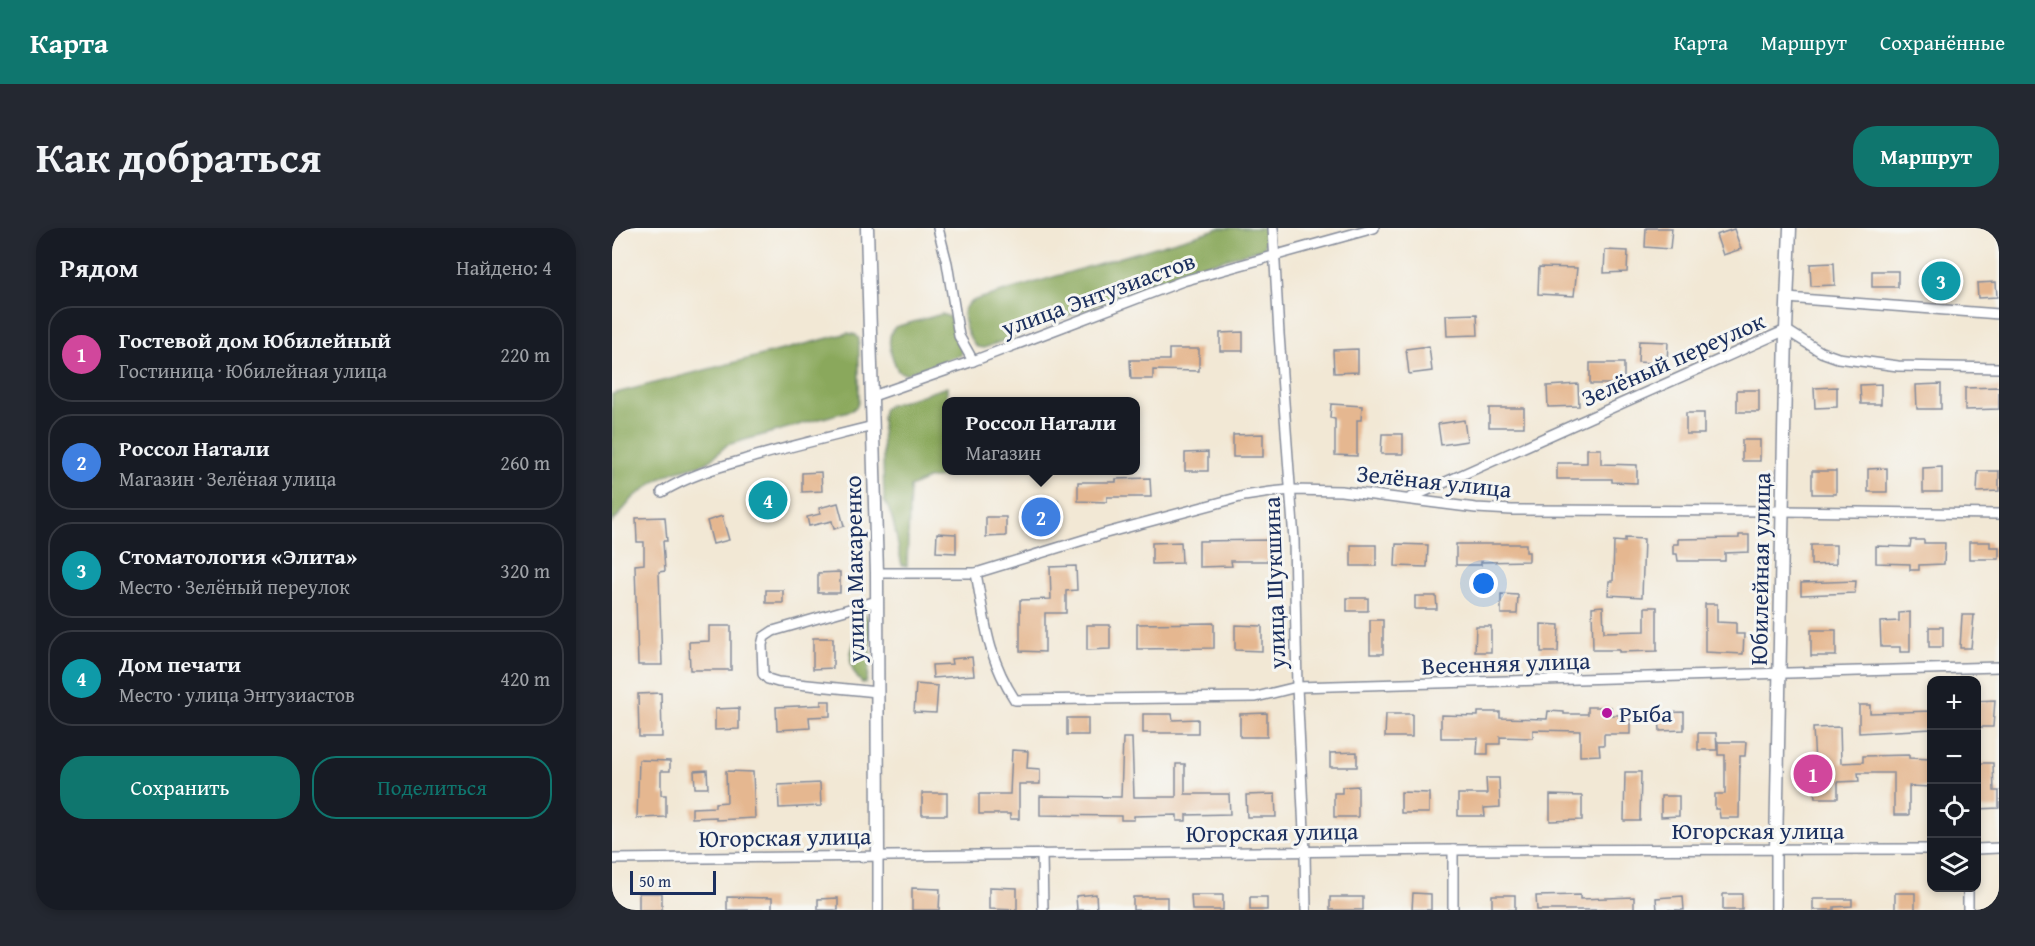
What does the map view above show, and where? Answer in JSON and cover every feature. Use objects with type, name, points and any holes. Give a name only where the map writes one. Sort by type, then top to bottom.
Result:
[{"type":"street","name":"улица Макаренко","points":[[867,228],[877,573],[878,910]]},
{"type":"street","points":[[938,228],[947,263],[959,336],[973,361]]},
{"type":"street","name":"улица Шукшина","points":[[1273,228],[1294,540],[1306,910]]},
{"type":"street","name":"улица Энтузиастов","points":[[873,396],[973,361],[1183,281],[1374,228]]},
{"type":"street","name":"Юбилейная улица","points":[[1776,910],[1782,511],[1790,228]]},
{"type":"street","name":"Зелёный переулок","points":[[1787,298],[1999,314]]},
{"type":"street","name":"Зелёный переулок","points":[[1408,499],[1786,330],[1814,349],[1838,358],[1898,366],[1999,368]]},
{"type":"street","points":[[662,492],[700,473],[770,452],[873,426]]},
{"type":"street","name":"Зелёная улица","points":[[877,573],[976,573],[1106,533],[1244,496],[1291,490],[1341,491],[1476,508],[1512,510],[1999,514]]},
{"type":"street","name":"Весенняя улица","points":[[976,573],[992,655],[1003,681],[1015,700],[1256,697],[1297,687],[1999,667]]},
{"type":"street","points":[[877,601],[773,631],[764,637],[762,645],[763,674],[768,679],[877,692]]},
{"type":"street","points":[[1981,849],[1999,848]]},
{"type":"street","name":"Югорская улица","points":[[612,859],[1453,850],[1927,849]]},
{"type":"street","points":[[1453,850],[1453,910]]},
{"type":"street","points":[[1042,854],[1043,910]]},
{"type":"street","points":[[1968,892],[1968,910]]},
{"type":"green space","points":[[1220,228],[1265,228],[1264,248],[1201,266],[984,348],[977,347],[965,326],[965,307],[974,300]]},
{"type":"green space","points":[[942,314],[950,317],[962,350],[961,355],[905,374],[898,371],[890,342],[895,327]]},
{"type":"green space","points":[[848,333],[856,335],[859,339],[859,400],[857,406],[852,410],[727,445],[707,463],[674,472],[658,480],[634,497],[612,523],[612,394]]},
{"type":"green space","points":[[947,387],[947,397],[942,397],[942,475],[949,475],[927,479],[910,487],[907,566],[902,565],[893,523],[884,501],[882,418],[883,410],[887,406]]},
{"type":"green space","points":[[865,614],[870,628],[870,647],[866,683],[862,683],[851,666],[850,658]]},
{"type":"building","points":[[1646,228],[1672,228],[1670,249],[1645,247]]},
{"type":"building","points":[[1734,229],[1741,249],[1723,255],[1716,235]]},
{"type":"building","points":[[1605,250],[1628,251],[1627,272],[1604,273]]},
{"type":"building","points":[[1834,263],[1835,285],[1811,286],[1810,264]]},
{"type":"building","points":[[1539,267],[1577,268],[1574,296],[1538,294]]},
{"type":"building","points":[[1934,267],[1953,267],[1953,289],[1929,289],[1929,274],[1933,274]]},
{"type":"building","points":[[1872,271],[1898,271],[1898,287],[1872,287]]},
{"type":"building","points":[[1996,282],[1997,297],[1978,298],[1977,283]]},
{"type":"building","points":[[1477,314],[1478,335],[1447,336],[1446,315]]},
{"type":"building","points":[[1243,332],[1243,351],[1220,351],[1220,333]]},
{"type":"building","points":[[1639,341],[1668,342],[1667,364],[1638,362]]},
{"type":"building","points":[[1429,346],[1432,371],[1409,374],[1406,349]]},
{"type":"building","points":[[1169,349],[1199,349],[1199,371],[1153,370],[1153,379],[1131,379],[1130,360],[1169,360]]},
{"type":"building","points":[[1358,349],[1358,372],[1334,373],[1333,350]]},
{"type":"building","points":[[1590,363],[1624,363],[1624,384],[1590,384]]},
{"type":"building","points":[[1578,384],[1579,406],[1548,407],[1547,386]]},
{"type":"building","points":[[1881,384],[1881,404],[1861,404],[1860,385]]},
{"type":"building","points":[[1941,384],[1941,409],[1917,409],[1916,385]]},
{"type":"building","points":[[1837,387],[1837,407],[1815,408],[1814,388]]},
{"type":"building","points":[[1999,387],[1999,409],[1965,410],[1965,388]]},
{"type":"building","points":[[1737,390],[1759,390],[1759,412],[1737,412]]},
{"type":"building","points":[[1331,404],[1362,406],[1361,420],[1357,420],[1357,456],[1335,455],[1335,419],[1330,418]]},
{"type":"building","points":[[1489,408],[1524,408],[1524,427],[1489,427]]},
{"type":"building","points":[[1686,413],[1704,413],[1704,434],[1686,434]]},
{"type":"building","points":[[1464,420],[1467,441],[1441,445],[1438,424]]},
{"type":"building","points":[[1263,434],[1263,457],[1233,457],[1233,435]]},
{"type":"building","points":[[1382,434],[1403,434],[1403,454],[1381,454]]},
{"type":"building","points":[[1742,440],[1760,440],[1760,461],[1742,461]]},
{"type":"building","points":[[1587,449],[1601,449],[1601,464],[1637,465],[1637,483],[1612,482],[1612,479],[1557,479],[1557,463],[1587,463]]},
{"type":"building","points":[[1208,452],[1208,471],[1185,471],[1185,453]]},
{"type":"building","points":[[1942,467],[1942,492],[1923,492],[1923,468]]},
{"type":"building","points":[[1887,468],[1887,492],[1868,492],[1868,469]]},
{"type":"building","points":[[1812,471],[1836,471],[1836,494],[1812,494]]},
{"type":"building","points":[[1978,471],[1999,471],[1999,491],[1977,492]]},
{"type":"building","points":[[821,472],[822,491],[802,492],[802,473]]},
{"type":"building","points":[[1150,478],[1151,497],[1107,497],[1107,502],[1078,501],[1078,482],[1116,482],[1116,479]]},
{"type":"building","points":[[757,489],[781,490],[780,512],[756,510]]},
{"type":"building","points":[[1038,500],[1058,500],[1057,519],[1038,519]]},
{"type":"building","points":[[838,503],[844,526],[834,529],[832,521],[809,526],[807,517],[820,514],[819,508]]},
{"type":"building","points":[[722,516],[729,540],[713,544],[707,521]]},
{"type":"building","points":[[665,517],[667,541],[663,541],[665,571],[659,572],[662,665],[638,665],[635,565],[644,564],[644,542],[637,542],[636,518]]},
{"type":"building","points":[[986,517],[1006,517],[1006,536],[986,537]]},
{"type":"building","points":[[937,533],[956,534],[956,553],[936,552]]},
{"type":"building","points":[[1739,535],[1749,535],[1749,552],[1725,553],[1725,561],[1678,561],[1677,554],[1673,554],[1673,544],[1678,544],[1678,539],[1739,538]]},
{"type":"building","points":[[1625,538],[1644,539],[1642,597],[1608,595],[1609,581],[1613,581],[1614,541],[1625,542]]},
{"type":"building","points":[[1269,540],[1269,561],[1231,561],[1232,566],[1199,567],[1199,541]]},
{"type":"building","points":[[1911,540],[1924,540],[1924,543],[1945,543],[1944,564],[1919,565],[1919,570],[1910,570],[1910,564],[1876,563],[1876,546],[1910,547]]},
{"type":"building","points":[[1181,542],[1182,563],[1152,564],[1152,543]]},
{"type":"building","points":[[1969,542],[1990,542],[1990,547],[1999,547],[1999,559],[1969,559]]},
{"type":"building","points":[[1396,544],[1428,545],[1427,567],[1395,566]]},
{"type":"building","points":[[1456,544],[1526,544],[1529,561],[1456,565]]},
{"type":"building","points":[[1351,545],[1376,545],[1376,566],[1351,566]]},
{"type":"building","points":[[1811,545],[1836,545],[1836,564],[1811,565]]},
{"type":"building","points":[[1076,566],[1077,590],[1066,591],[1066,613],[1045,613],[1045,652],[1020,651],[1020,600],[1051,599],[1050,567]]},
{"type":"building","points":[[840,572],[840,593],[818,593],[818,573]]},
{"type":"building","points":[[1856,581],[1855,593],[1801,595],[1801,583]]},
{"type":"building","points":[[766,590],[783,590],[783,603],[766,603]]},
{"type":"building","points":[[1501,594],[1518,595],[1517,614],[1501,614]]},
{"type":"building","points":[[1415,596],[1436,596],[1437,609],[1415,609]]},
{"type":"building","points":[[1347,598],[1368,598],[1368,611],[1347,611]]},
{"type":"building","points":[[1705,604],[1717,604],[1717,622],[1736,623],[1736,634],[1744,634],[1743,654],[1705,652]]},
{"type":"building","points":[[1603,606],[1604,632],[1645,631],[1645,607],[1657,607],[1657,651],[1593,650],[1592,607]]},
{"type":"building","points":[[1910,612],[1910,652],[1900,652],[1900,647],[1881,647],[1880,622],[1899,621],[1899,613]]},
{"type":"building","points":[[1962,615],[1974,615],[1971,648],[1960,648]]},
{"type":"building","points":[[1370,620],[1383,620],[1383,654],[1370,654]]},
{"type":"building","points":[[1214,623],[1214,648],[1137,649],[1137,624]]},
{"type":"building","points":[[1541,624],[1559,625],[1558,652],[1541,652]]},
{"type":"building","points":[[1087,625],[1110,625],[1110,649],[1087,650]]},
{"type":"building","points":[[1235,625],[1262,626],[1262,651],[1235,650]]},
{"type":"building","points":[[709,626],[731,626],[731,670],[690,670],[689,642],[709,641]]},
{"type":"building","points":[[1476,626],[1491,626],[1491,652],[1475,652]]},
{"type":"building","points":[[1929,627],[1943,627],[1943,647],[1929,647]]},
{"type":"building","points":[[1811,630],[1836,630],[1836,656],[1811,656]]},
{"type":"building","points":[[813,638],[833,638],[833,668],[813,669]]},
{"type":"building","points":[[972,657],[974,675],[933,678],[932,665],[952,664],[951,659]]},
{"type":"building","points":[[916,684],[938,686],[936,713],[914,712]]},
{"type":"building","points":[[661,693],[662,737],[639,737],[638,694]]},
{"type":"building","points":[[1995,700],[1993,727],[1981,727],[1981,701]]},
{"type":"building","points":[[821,701],[830,701],[830,716],[809,717],[810,728],[777,730],[776,707],[821,705]]},
{"type":"building","points":[[1859,705],[1870,705],[1870,713],[1927,711],[1927,729],[1859,733]]},
{"type":"building","points":[[1588,707],[1611,707],[1611,715],[1630,715],[1630,734],[1604,734],[1604,745],[1599,745],[1600,755],[1580,756],[1580,731],[1533,730],[1533,738],[1500,737],[1500,744],[1488,744],[1488,754],[1477,754],[1478,738],[1441,738],[1441,715],[1478,716],[1478,712],[1500,712],[1500,718],[1547,719],[1548,711],[1588,714]]},
{"type":"building","points":[[739,708],[739,729],[715,730],[715,709]]},
{"type":"building","points":[[1684,712],[1684,730],[1660,731],[1659,713]]},
{"type":"building","points":[[1267,713],[1267,737],[1240,737],[1240,714]]},
{"type":"building","points":[[1143,714],[1172,714],[1173,720],[1198,719],[1198,733],[1143,733]]},
{"type":"building","points":[[1386,714],[1412,714],[1412,737],[1385,737]]},
{"type":"building","points":[[1067,718],[1088,718],[1088,735],[1067,735]]},
{"type":"building","points":[[1840,727],[1841,763],[1863,762],[1863,756],[1909,755],[1909,758],[1927,759],[1927,787],[1909,786],[1909,815],[1894,815],[1894,773],[1858,773],[1859,781],[1838,782],[1838,798],[1815,798],[1814,782],[1808,782],[1808,763],[1815,763],[1813,728]]},
{"type":"building","points":[[1698,733],[1716,733],[1717,750],[1698,750]]},
{"type":"building","points":[[1123,738],[1132,738],[1134,797],[1176,797],[1176,764],[1185,764],[1185,794],[1229,794],[1230,814],[1186,815],[1186,821],[1177,821],[1177,815],[1134,816],[1134,820],[1121,820],[1121,816],[1040,815],[1040,796],[1121,797]]},
{"type":"building","points":[[1718,742],[1746,742],[1745,756],[1740,756],[1739,818],[1720,818],[1719,809],[1715,809],[1715,794],[1725,794],[1725,755],[1718,755]]},
{"type":"building","points":[[1012,750],[1028,751],[1027,768],[1040,769],[1040,784],[1019,784],[1019,819],[1010,819],[1010,814],[979,814],[979,794],[1010,794]]},
{"type":"building","points":[[1357,752],[1357,767],[1330,767],[1330,753]]},
{"type":"building","points":[[639,760],[670,761],[670,771],[661,771],[661,795],[666,795],[666,817],[637,818]]},
{"type":"building","points":[[1981,763],[1993,763],[1994,791],[1999,791],[1999,808],[1981,809]]},
{"type":"building","points":[[707,770],[708,788],[695,788],[694,771]]},
{"type":"building","points":[[726,771],[753,772],[755,818],[716,820],[716,817],[692,818],[692,808],[715,807],[715,803],[727,802]]},
{"type":"building","points":[[1625,772],[1641,772],[1640,821],[1624,821]]},
{"type":"building","points":[[1486,778],[1499,778],[1500,807],[1484,808],[1485,816],[1458,816],[1458,794],[1487,794]]},
{"type":"building","points":[[820,783],[821,806],[779,808],[778,785]]},
{"type":"building","points":[[1358,786],[1358,817],[1334,817],[1334,793],[1342,793],[1342,787]]},
{"type":"building","points":[[1401,792],[1429,793],[1429,813],[1401,813]]},
{"type":"building","points":[[922,793],[947,793],[947,815],[922,815]]},
{"type":"building","points":[[1275,794],[1276,817],[1247,817],[1246,795]]},
{"type":"building","points":[[1550,795],[1582,796],[1582,820],[1550,821]]},
{"type":"building","points":[[1661,796],[1679,796],[1679,816],[1661,817]]},
{"type":"building","points":[[989,887],[1017,888],[1017,910],[989,909]]},
{"type":"building","points":[[912,888],[940,889],[939,910],[912,910]]},
{"type":"building","points":[[639,893],[662,893],[662,910],[639,910]]},
{"type":"building","points":[[1413,893],[1431,894],[1431,910],[1412,910]]},
{"type":"building","points":[[1895,893],[1915,893],[1915,910],[1895,910]]},
{"type":"building","points":[[1096,894],[1097,910],[1077,910],[1076,896]]},
{"type":"building","points":[[1723,894],[1742,894],[1742,910],[1723,910]]},
{"type":"building","points":[[1191,895],[1223,895],[1223,910],[1192,910]]},
{"type":"building","points":[[1492,895],[1515,895],[1515,910],[1492,910]]},
{"type":"building","points":[[1580,895],[1580,899],[1634,897],[1634,910],[1537,910],[1536,896]]},
{"type":"building","points":[[1683,896],[1684,910],[1657,910],[1656,898]]},
{"type":"building","points":[[727,897],[772,898],[772,910],[727,910]]},
{"type":"building","points":[[1133,897],[1167,897],[1167,910],[1133,910]]},
{"type":"building","points":[[1250,897],[1267,897],[1267,910],[1250,910]]},
{"type":"building","points":[[1330,897],[1363,897],[1363,910],[1330,910]]},
{"type":"building","points":[[838,898],[838,910],[818,910],[818,899]]},
{"type":"building","points":[[1813,899],[1852,899],[1852,906],[1834,907],[1834,910],[1813,910]]},
{"type":"place","name":"Стоматология «Элита»","points":[[1941,281]]},
{"type":"place","name":"Дом печати","points":[[768,500]]},
{"type":"place","name":"Россол Натали","points":[[1041,517]]},
{"type":"place","name":"Рыба","points":[[1607,713]]},
{"type":"place","name":"Гостевой дом Юбилейный","points":[[1813,774]]}]
